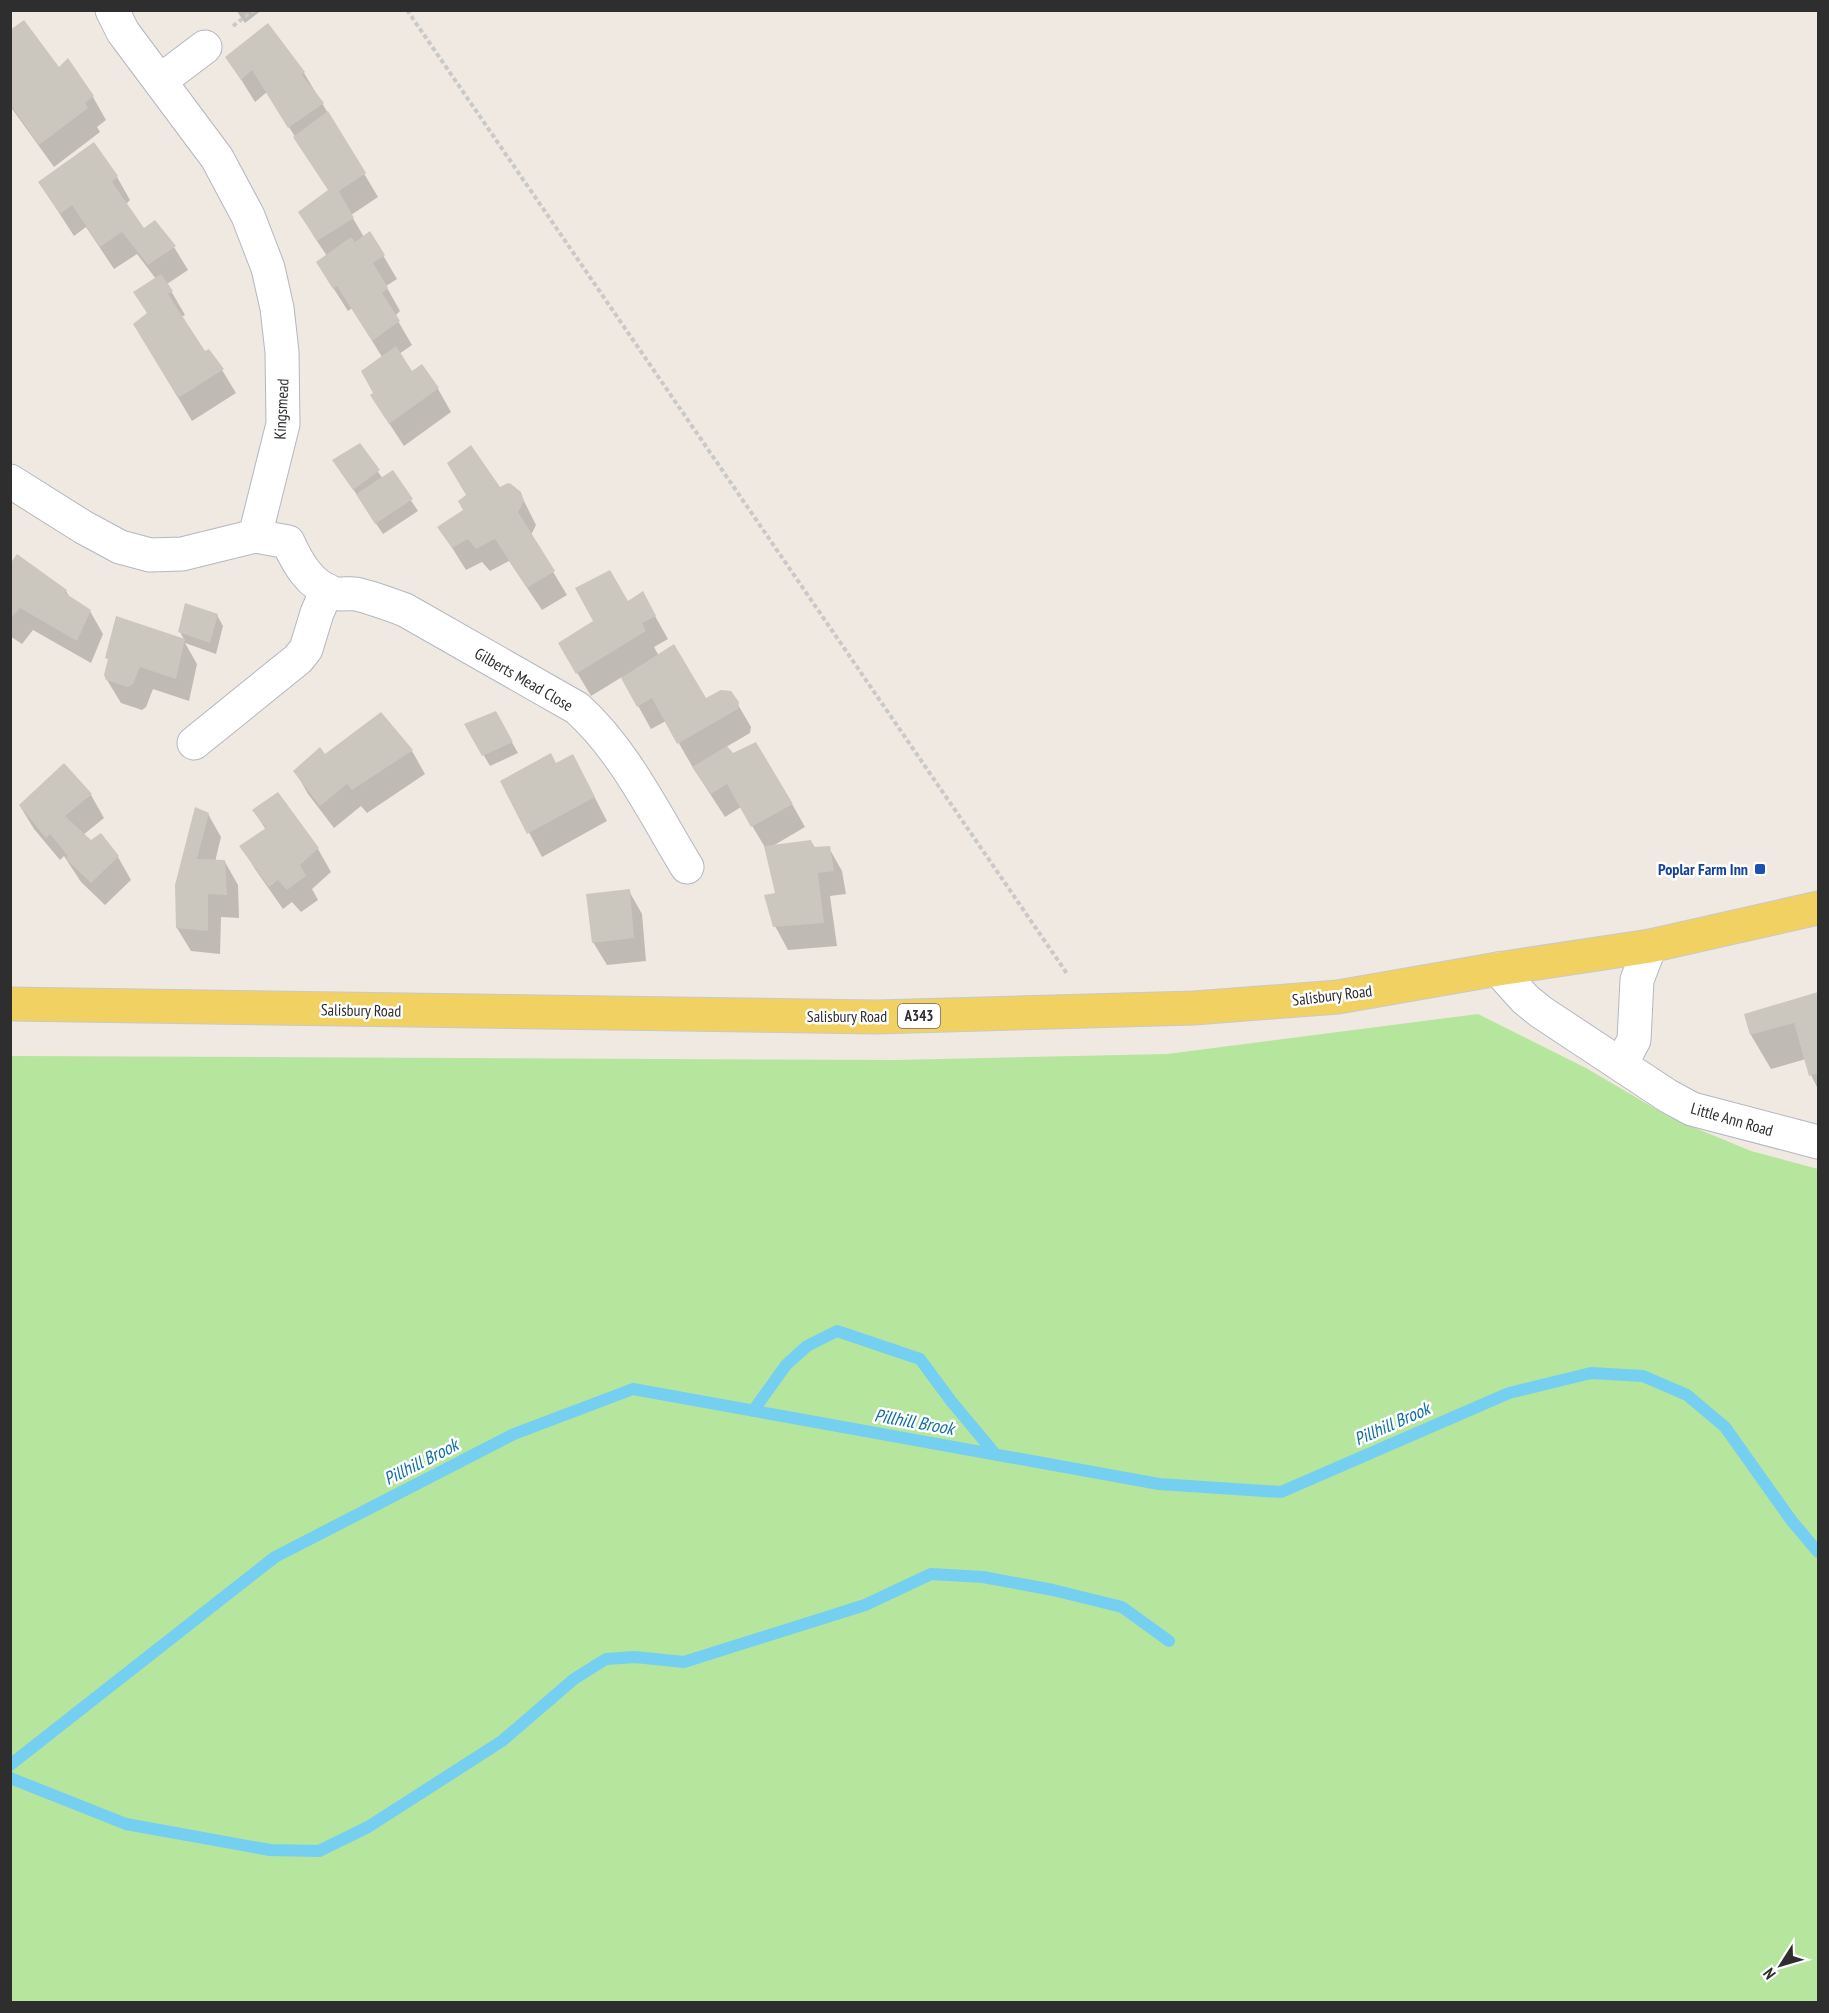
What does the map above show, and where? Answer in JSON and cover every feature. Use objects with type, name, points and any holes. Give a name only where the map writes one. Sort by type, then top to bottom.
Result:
[{"type":"main road","name":"Salisbury Road","points":[[10,1004],[877,1017],[1194,1008],[1338,997],[1498,969],[1650,946],[1818,908]]},
{"type":"street","name":"Kingsmead","points":[[118,21],[217,158],[248,216],[268,268],[277,308],[282,352],[283,424],[255,536]]},
{"type":"street","points":[[160,81],[205,47]]},
{"type":"street","points":[[10,481],[110,542],[150,555],[182,554],[255,536],[288,542],[306,574],[321,588],[327,590],[306,649],[298,659],[194,743]]},
{"type":"street","name":"Gilberts Mead Close","points":[[327,590],[376,599],[405,610],[576,708],[593,722],[621,759],[687,867]]},
{"type":"street","points":[[1621,1064],[1634,1040],[1637,980],[1650,946]]},
{"type":"street","name":"Little Ann Road","points":[[1498,969],[1525,999],[1541,1012],[1668,1096],[1692,1109],[1818,1142]]},
{"type":"path","points":[[407,10],[1092,1010]]},
{"type":"green space","points":[[1478,1014],[1586,1068],[1671,1118],[1751,1151],[1818,1169],[1818,2002],[11,2002],[11,1056],[897,1060],[1167,1054]]},
{"type":"building","points":[[24,20],[59,67],[68,58],[94,96],[85,103],[88,108],[39,145],[10,104],[10,30]]},
{"type":"building","points":[[268,23],[305,72],[302,75],[324,103],[288,128],[252,70],[241,80],[225,57]]},
{"type":"building","points":[[328,111],[366,173],[339,191],[354,218],[317,241],[298,212],[328,190],[293,137]]},
{"type":"building","points":[[94,142],[118,176],[112,182],[144,228],[155,220],[176,246],[148,265],[122,232],[100,247],[72,205],[60,214],[38,182]]},
{"type":"building","points":[[370,231],[385,255],[373,263],[388,288],[382,293],[400,321],[372,341],[337,286],[333,289],[316,262],[351,237],[355,242]]},
{"type":"building","points":[[161,274],[173,291],[168,294],[205,351],[209,349],[224,369],[178,398],[133,324],[147,313],[133,292]]},
{"type":"building","points":[[396,346],[412,371],[422,364],[439,388],[389,424],[370,395],[373,393],[361,371]]},
{"type":"building","points":[[360,443],[380,470],[353,490],[332,460]]},
{"type":"building","points":[[471,445],[500,487],[508,483],[521,492],[524,501],[518,512],[555,571],[527,588],[495,539],[476,549],[468,539],[452,548],[437,527],[463,510],[458,501],[466,495],[447,463]]},
{"type":"building","points":[[393,470],[413,499],[375,524],[356,494]]},
{"type":"building","points":[[17,554],[67,590],[65,593],[91,610],[77,641],[20,608],[10,619],[10,564]]},
{"type":"building","points":[[610,570],[628,601],[643,591],[656,616],[642,623],[646,631],[576,674],[558,643],[593,621],[575,588]]},
{"type":"building","points":[[185,603],[218,614],[210,643],[178,632]]},
{"type":"building","points":[[116,616],[185,639],[176,679],[140,667],[133,684],[128,687],[106,680],[104,675],[108,659],[105,658]]},
{"type":"building","points":[[674,644],[706,698],[721,690],[731,691],[739,702],[738,709],[677,744],[652,698],[637,707],[621,678]]},
{"type":"building","points":[[496,711],[513,742],[482,756],[464,724]]},
{"type":"building","points":[[381,712],[413,750],[352,790],[347,784],[320,806],[293,771],[320,747],[325,754]]},
{"type":"building","points":[[756,742],[793,804],[751,827],[727,784],[711,794],[692,767],[727,746],[733,753]]},
{"type":"building","points":[[551,753],[556,763],[573,754],[595,797],[527,834],[500,781]]},
{"type":"building","points":[[64,763],[92,794],[65,816],[91,840],[101,833],[119,856],[91,883],[66,859],[68,856],[50,834],[46,838],[19,805]]},
{"type":"building","points":[[278,792],[319,848],[300,865],[306,876],[287,890],[278,880],[269,887],[239,846],[266,828],[252,810]]},
{"type":"building","points":[[195,807],[209,813],[197,859],[225,860],[227,895],[208,894],[208,931],[176,928],[175,885]]},
{"type":"building","points":[[811,840],[813,847],[830,846],[834,871],[818,873],[824,923],[773,927],[764,895],[775,893],[764,846]]},
{"type":"building","points":[[630,889],[634,938],[592,943],[586,894]]},
{"type":"building","points":[[1818,992],[1818,1073],[1809,1076],[1794,1023],[1750,1035],[1744,1014]]},
{"type":"waterway","points":[[753,1411],[786,1365],[807,1346],[837,1331],[920,1359],[996,1455]]},
{"type":"waterway","name":"Pillhill Brook","points":[[10,1765],[275,1557],[514,1434],[633,1389],[1159,1484],[1281,1492],[1509,1393],[1591,1373],[1643,1376],[1687,1395],[1725,1427],[1791,1520],[1818,1552]]},
{"type":"waterway","points":[[10,1778],[126,1824],[270,1850],[319,1851],[368,1827],[502,1741],[574,1679],[606,1659],[635,1657],[684,1662],[865,1605],[931,1574],[983,1577],[1053,1590],[1122,1607],[1169,1641]]},
{"type":"place","name":"Poplar Farm Inn","points":[[1760,869]]}]
